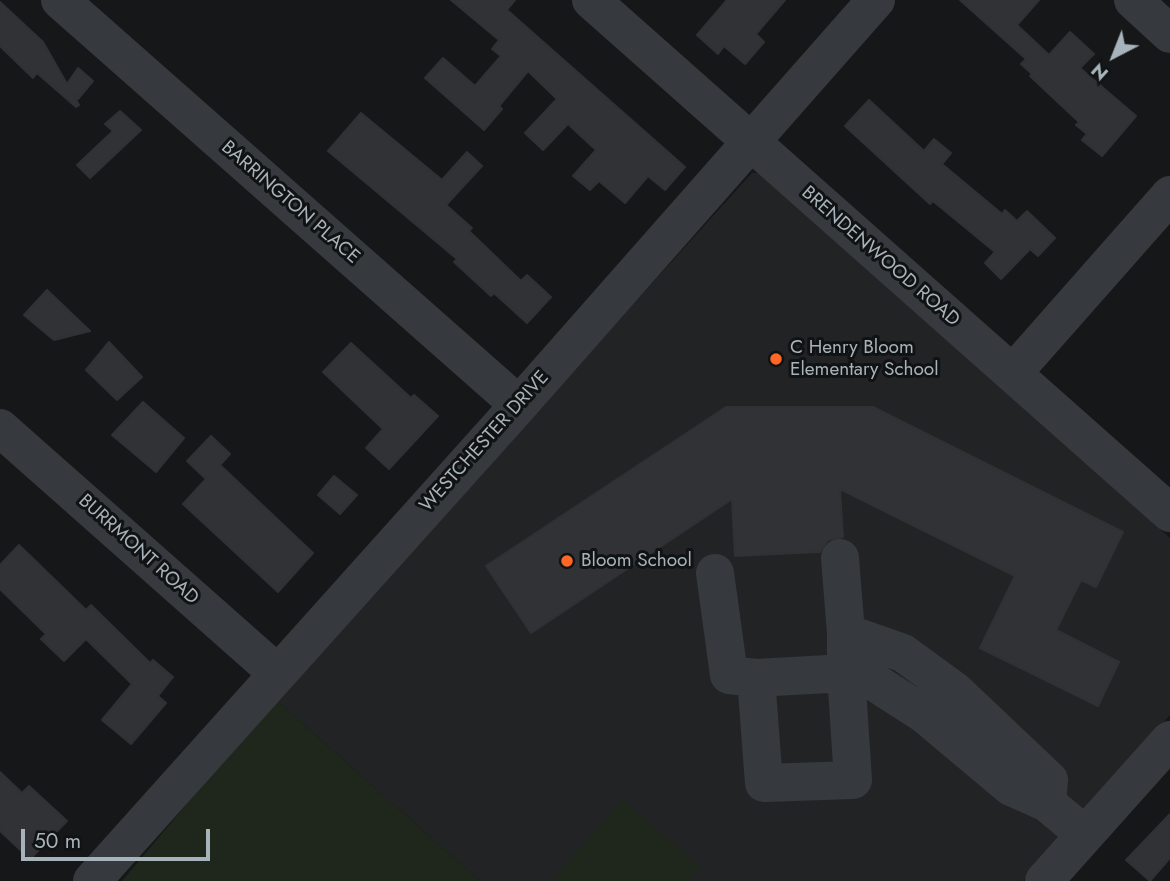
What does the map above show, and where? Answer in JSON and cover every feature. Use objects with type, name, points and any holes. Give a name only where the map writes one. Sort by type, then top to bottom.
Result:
[{"type":"street","name":"BARRINGTON PLACE","points":[[60,0],[519,405]]},
{"type":"street","name":"BRENDENWOOD ROAD","points":[[592,0],[1170,513]]},
{"type":"street","name":"WESTCHESTER DRIVE","points":[[92,881],[519,405],[876,0]]},
{"type":"street","points":[[1133,0],[1170,34]]},
{"type":"street","points":[[1013,373],[1170,195]]},
{"type":"street","name":"BURRMONT ROAD","points":[[0,428],[277,673]]},
{"type":"street","points":[[756,678],[764,783],[853,780],[840,558]]},
{"type":"street","points":[[715,573],[729,675],[756,678],[846,673],[871,680],[924,714],[1011,787],[1047,803],[1084,834]]},
{"type":"street","points":[[846,633],[903,653],[955,691],[1049,780],[1047,803]]},
{"type":"street","points":[[1050,879],[1084,834],[1170,740]]},
{"type":"shaded area","name":"C Henry Bloom Elementary School","points":[[752,173],[760,173],[767,178],[1170,538],[1170,715],[1023,881],[480,881],[275,699]]},
{"type":"green space","points":[[275,699],[480,881],[122,881]]},
{"type":"green space","points":[[623,799],[700,867],[688,881],[551,881]]},
{"type":"building","points":[[451,0],[515,0],[507,10],[685,167],[665,190],[648,176],[625,203],[599,181],[590,190],[573,176],[596,150],[568,124],[543,150],[525,133],[557,99],[528,71],[499,106],[502,109],[484,130],[425,78],[443,58],[475,86],[501,56],[492,49],[499,40]]},
{"type":"building","points":[[727,0],[785,0],[756,34],[764,42],[745,64],[724,46],[718,54],[697,35]]},
{"type":"building","points":[[960,0],[1039,0],[1017,25],[1049,55],[1070,32],[1094,54],[1080,68],[1136,116],[1102,156],[1082,140],[1087,134],[1076,125],[1079,122],[1030,76],[1032,74],[1021,64],[1026,59]]},
{"type":"building","points":[[0,2],[43,42],[67,84],[78,68],[93,81],[78,99],[72,93],[79,105],[76,107],[37,73],[33,78],[0,46]]},
{"type":"building","points":[[869,100],[924,151],[934,139],[951,153],[942,164],[1002,214],[1005,210],[1017,221],[1027,211],[1055,238],[1038,256],[1030,249],[1001,279],[985,263],[995,252],[933,201],[930,204],[845,126]]},
{"type":"building","points":[[120,111],[141,130],[90,178],[77,165],[113,131],[105,124]]},
{"type":"building","points":[[361,113],[442,180],[467,152],[482,166],[446,205],[472,228],[469,231],[521,281],[527,275],[551,297],[527,323],[494,293],[491,296],[454,262],[457,259],[328,151]]},
{"type":"building","points":[[47,290],[90,331],[54,340],[24,315]]},
{"type":"building","points":[[109,342],[142,377],[117,400],[86,370]]},
{"type":"building","points":[[351,343],[411,398],[414,395],[438,416],[389,469],[366,448],[383,429],[323,372]]},
{"type":"building","points":[[143,402],[184,438],[156,472],[112,435]]},
{"type":"building","name":"Bloom School","points":[[726,407],[873,407],[1123,532],[1096,587],[1081,580],[1056,630],[1119,662],[1098,706],[980,648],[1015,576],[840,489],[843,537],[828,540],[820,552],[735,556],[732,499],[531,633],[486,566]]},
{"type":"building","points":[[211,436],[230,454],[220,465],[313,553],[278,592],[183,504],[206,479],[187,461]]},
{"type":"building","points":[[334,476],[357,495],[340,514],[318,495]]},
{"type":"building","points":[[19,545],[86,610],[91,605],[150,663],[153,660],[173,677],[158,696],[166,703],[131,744],[102,720],[132,684],[86,639],[64,661],[41,639],[46,634],[0,589],[0,565]]},
{"type":"building","points":[[0,772],[22,793],[29,786],[67,821],[30,859],[0,831]]},
{"type":"building","points":[[1170,814],[1170,858],[1150,881],[1126,860]]},
{"type":"place","name":"C Henry Bloom Elementary School","points":[[776,359]]},
{"type":"place","name":"Bloom School","points":[[567,561]]}]
